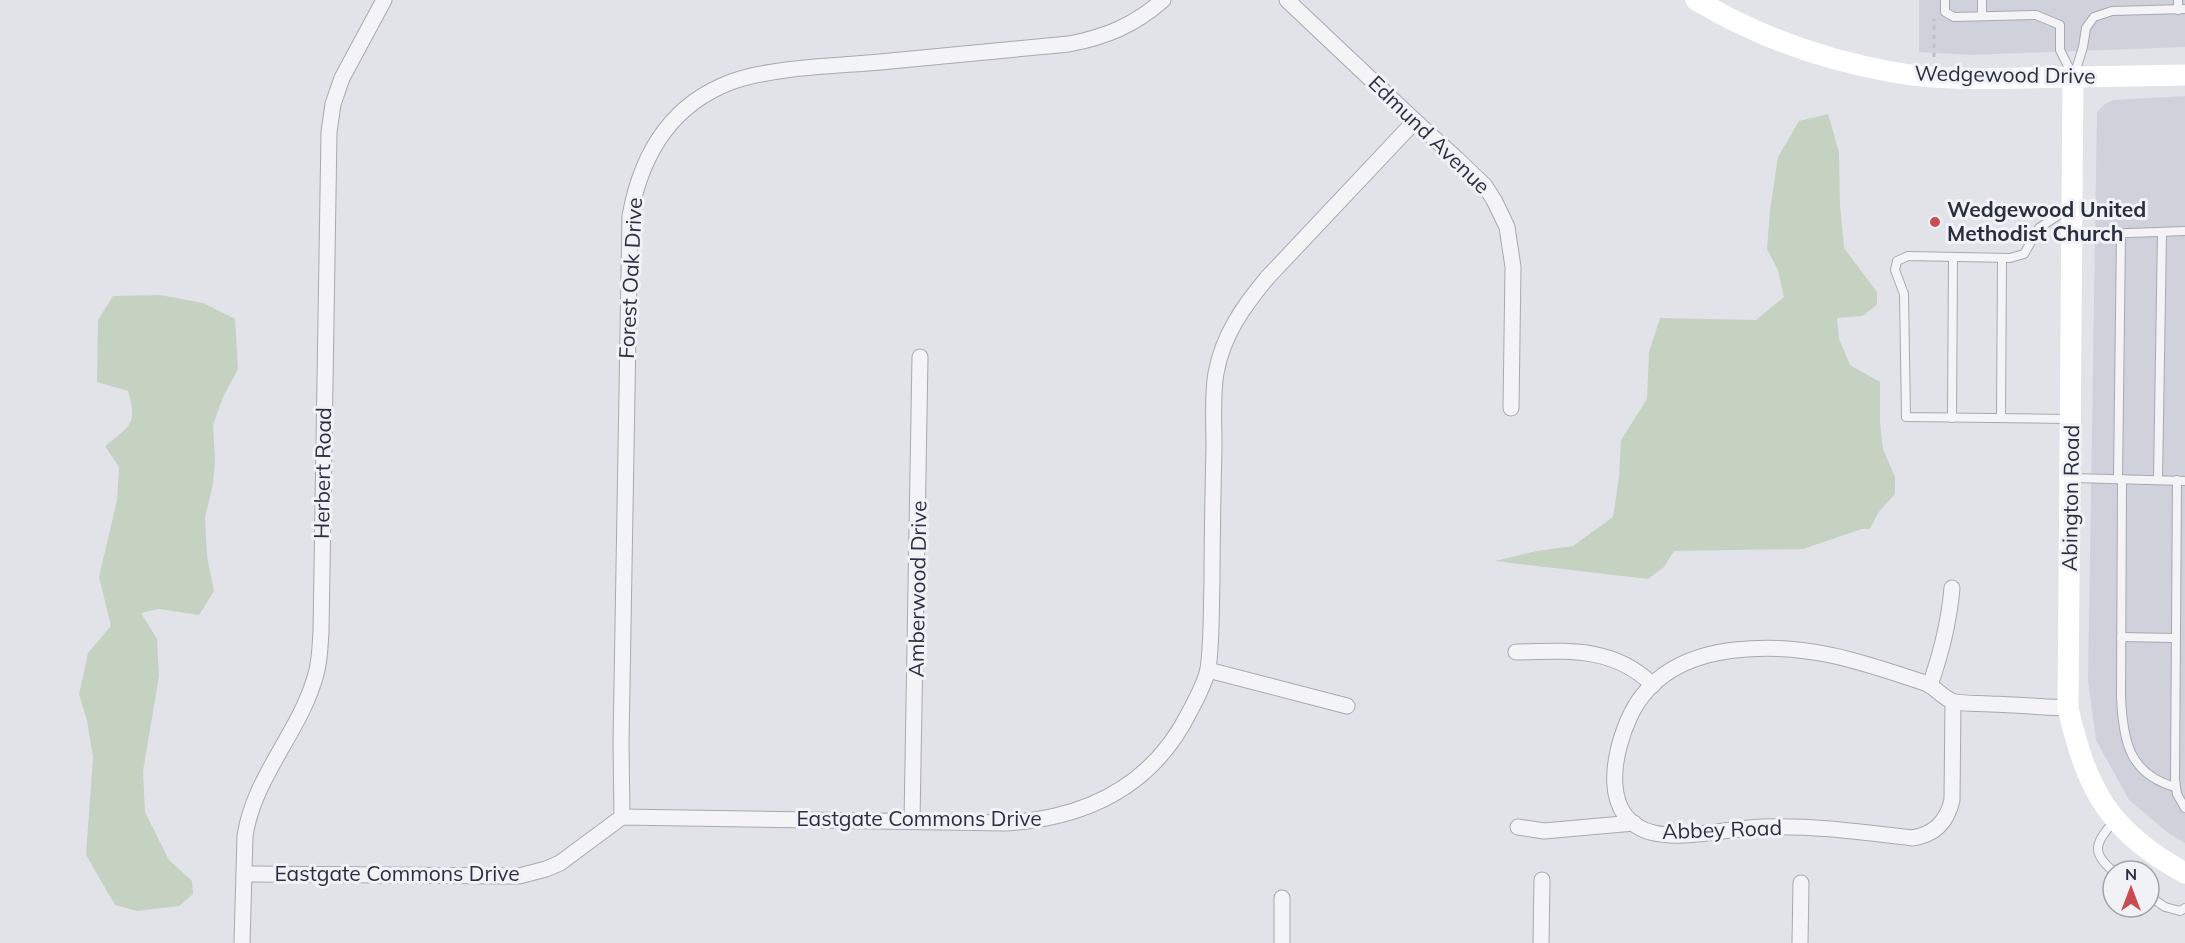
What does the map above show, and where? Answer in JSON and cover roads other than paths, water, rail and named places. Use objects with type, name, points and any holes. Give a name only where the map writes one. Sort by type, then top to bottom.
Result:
[{"type":"street","name":"Herbert Road","points":[[242,943],[245,836],[250,812],[270,766],[307,699],[316,673],[321,632],[328,132],[333,104],[342,78],[384,0]]},
{"type":"street","name":"Forest Oak Drive","points":[[622,817],[621,720],[630,216],[639,176],[660,135],[690,106],[731,82],[758,75],[812,68],[1069,44],[1096,39],[1137,20],[1163,0]]},
{"type":"street","name":"Edmund Avenue","points":[[1287,0],[1485,186],[1494,200],[1507,227],[1513,267],[1511,408]]},
{"type":"street","name":"Wedgewood Drive","points":[[1696,0],[1759,33],[1817,54],[1884,70],[1961,79],[2185,75]]},
{"type":"street","name":"Abington Road","points":[[2073,77],[2072,205],[2074,235],[2068,708],[2083,765],[2093,788],[2116,819],[2139,844],[2185,873]]},
{"type":"street","name":"Eastgate Commons Drive","points":[[245,874],[519,876],[560,863],[622,817],[1006,823],[1060,816],[1087,808],[1115,794],[1139,777],[1166,750],[1184,723],[1208,670],[1212,590],[1215,385],[1224,345],[1245,305],[1267,278],[1415,122]]},
{"type":"street","name":"Amberwood Drive","points":[[912,821],[920,357]]},
{"type":"street","points":[[1930,685],[1943,649],[1949,621],[1952,588]]},
{"type":"street","name":"Abbey Road","points":[[1779,648],[1819,652],[1860,660],[1930,685],[1953,702],[1952,800],[1949,814],[1939,827],[1925,836],[1912,838],[1821,829],[1763,827],[1668,834],[1648,831],[1634,823],[1623,810],[1616,796],[1614,769],[1620,742],[1631,714],[1653,685],[1672,669],[1696,657],[1731,650],[1779,648]]},
{"type":"street","points":[[1516,652],[1590,653],[1631,667],[1653,685]]},
{"type":"street","points":[[1208,670],[1347,705]]},
{"type":"street","points":[[1953,702],[2068,708]]},
{"type":"street","points":[[1518,827],[1544,831],[1634,823]]},
{"type":"street","points":[[1541,943],[1542,880]]},
{"type":"street","points":[[1800,943],[1801,883]]},
{"type":"street","points":[[1282,898],[1282,943]]},
{"type":"lane","points":[[1945,0],[1945,12],[1954,17],[2036,15],[2060,25],[2060,50],[2073,77]]},
{"type":"lane","points":[[1982,0],[1982,16]]},
{"type":"lane","points":[[2073,77],[2083,47],[2086,28],[2094,17],[2112,11],[2182,10],[2178,0]]},
{"type":"lane","points":[[2072,205],[2039,228],[2024,254],[2002,258],[1908,256],[1897,261],[1895,270],[1904,294],[1906,417],[2072,419]]},
{"type":"lane","points":[[2074,235],[2185,231]]},
{"type":"lane","points":[[2158,480],[2162,232]]},
{"type":"lane","points":[[2121,233],[2121,710],[2128,749],[2133,759],[2147,774],[2175,788]]},
{"type":"lane","points":[[1952,418],[1953,257]]},
{"type":"lane","points":[[2001,418],[2002,258]]},
{"type":"lane","points":[[2071,478],[2181,481],[2175,638],[2175,788],[2185,808]]},
{"type":"lane","points":[[2121,637],[2175,638]]},
{"type":"lane","points":[[2101,859],[2098,844],[2100,838],[2116,819]]},
{"type":"lane","points":[[2161,904],[2180,912],[2185,908]]},
{"type":"place","name":"Wedgewood United Methodist Church","points":[[1935,222]]}]
